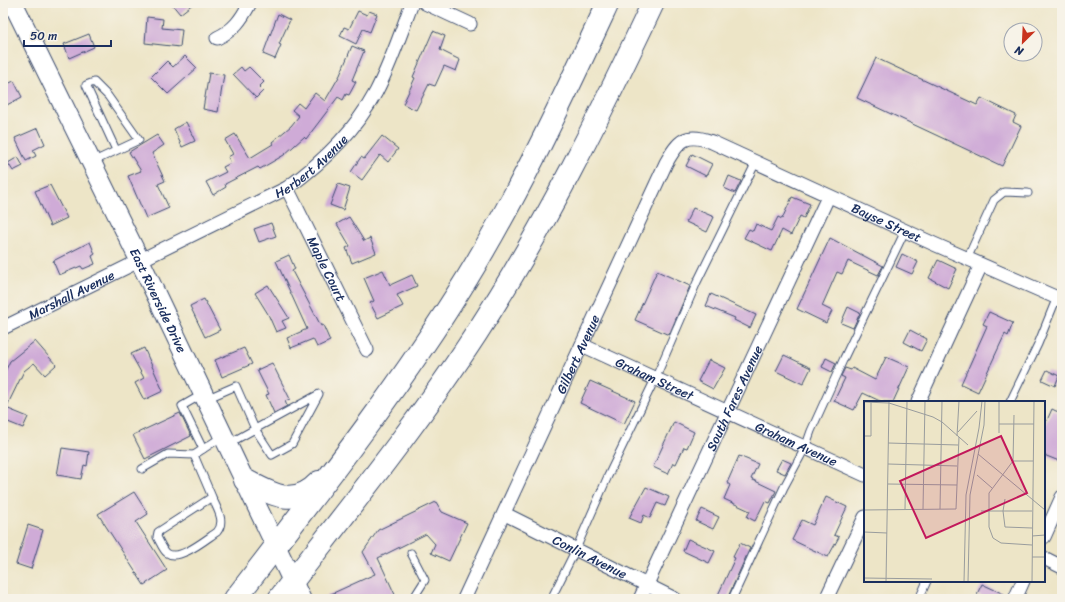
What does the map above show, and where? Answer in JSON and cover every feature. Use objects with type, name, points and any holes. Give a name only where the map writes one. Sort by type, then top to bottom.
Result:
[{"type":"highway","points":[[235,599],[351,449],[396,387],[466,279],[528,169],[608,3]]},
{"type":"highway","points":[[291,593],[404,437],[476,333],[520,262],[561,190],[653,3]]},
{"type":"highway","points":[[245,480],[274,495],[290,498],[296,497],[314,487],[351,449]]},
{"type":"street","name":"East Riverside Drive","points":[[13,3],[92,162],[245,480],[275,547],[291,593]]},
{"type":"street","points":[[217,38],[229,32],[242,20],[250,3]]},
{"type":"street","name":"Herbert Avenue","points":[[140,261],[287,188],[334,149],[365,110],[389,64],[412,3]]},
{"type":"street","points":[[425,3],[470,24]]},
{"type":"street","name":"Gilbert Avenue","points":[[464,599],[505,514],[655,186],[675,148],[687,138],[698,137],[712,142]]},
{"type":"street","name":"Bayse Street","points":[[712,142],[828,197],[966,259],[1060,298]]},
{"type":"street","name":"Maple Court","points":[[287,188],[367,350]]},
{"type":"street","name":"South Fares Avenue","points":[[640,599],[828,197]]},
{"type":"street","name":"Marshall Avenue","points":[[3,328],[129,265],[140,261]]},
{"type":"street","points":[[918,401],[981,265]]},
{"type":"street","name":"Graham Street","points":[[582,344],[656,377],[728,412]]},
{"type":"street","name":"Graham Avenue","points":[[728,412],[864,475]]},
{"type":"street","points":[[1045,535],[1062,497]]},
{"type":"street","name":"Conlin Avenue","points":[[505,514],[646,586],[675,599]]},
{"type":"street","points":[[826,599],[864,519]]},
{"type":"street","points":[[1045,558],[1062,567]]},
{"type":"street","points":[[1015,599],[1023,582]]},
{"type":"lane","points":[[92,162],[139,140],[108,96],[94,82],[86,85],[116,150]]},
{"type":"lane","points":[[551,599],[576,549],[608,476],[656,377],[697,282],[756,162]]},
{"type":"lane","points":[[966,259],[994,200],[1004,192],[1028,193]]},
{"type":"lane","points":[[732,599],[784,487],[805,448],[811,431],[844,358],[905,231]]},
{"type":"lane","points":[[1010,401],[1060,298]]},
{"type":"lane","points":[[142,469],[168,454],[194,455],[203,449],[256,429],[319,394],[292,444],[272,455],[256,429],[236,386],[205,396],[182,406],[203,449]]},
{"type":"lane","points":[[194,455],[222,520],[221,527],[217,532],[180,555],[172,556],[166,552],[157,537],[158,532],[212,497]]},
{"type":"lane","points":[[411,553],[425,580],[413,599]]},
{"type":"lane","points":[[919,599],[927,582]]},
{"type":"building","points":[[171,3],[194,3],[180,14]]},
{"type":"building","points":[[358,11],[367,15],[369,11],[377,14],[370,32],[363,29],[356,44],[340,36],[344,27],[349,29]]},
{"type":"building","points":[[278,14],[290,20],[279,44],[281,45],[275,59],[263,54]]},
{"type":"building","points":[[147,17],[163,19],[162,28],[182,30],[180,47],[145,43]]},
{"type":"building","points":[[433,31],[445,36],[440,50],[460,60],[456,71],[444,66],[435,86],[429,84],[416,110],[403,104],[415,78],[413,77]]},
{"type":"building","points":[[89,34],[94,47],[69,58],[64,44]]},
{"type":"building","points":[[352,46],[364,51],[352,80],[356,82],[349,95],[346,94],[343,100],[338,97],[306,139],[304,137],[284,155],[260,169],[258,167],[225,184],[226,187],[213,195],[206,182],[226,172],[223,167],[231,163],[228,157],[233,154],[225,140],[235,134],[250,158],[273,144],[272,142],[291,126],[299,116],[292,110],[298,103],[304,108],[315,93],[325,101],[340,75]]},
{"type":"building","points":[[185,56],[197,68],[168,94],[151,77],[167,61],[173,67]]},
{"type":"building","points":[[876,58],[977,105],[981,98],[1016,115],[1013,122],[1021,126],[1002,166],[857,98]]},
{"type":"building","points":[[241,67],[244,71],[249,67],[264,82],[259,87],[263,91],[256,98],[233,74]]},
{"type":"building","points":[[209,73],[224,75],[218,112],[203,109]]},
{"type":"building","points":[[14,81],[22,97],[3,107],[3,86]]},
{"type":"building","points":[[186,122],[195,141],[182,147],[174,129]]},
{"type":"building","points":[[38,128],[45,144],[33,150],[36,156],[26,161],[15,138]]},
{"type":"building","points":[[157,135],[164,145],[152,153],[165,181],[158,184],[169,208],[146,218],[128,176],[141,171],[129,152]]},
{"type":"building","points":[[382,136],[398,149],[388,162],[380,155],[362,180],[351,172],[361,157],[364,159]]},
{"type":"building","points":[[692,154],[712,164],[706,176],[686,166]]},
{"type":"building","points":[[18,157],[23,166],[13,171],[8,163]]},
{"type":"building","points":[[729,176],[741,181],[735,193],[724,188]]},
{"type":"building","points":[[338,184],[350,188],[343,210],[330,205]]},
{"type":"building","points":[[50,185],[67,218],[50,226],[35,191]]},
{"type":"building","points":[[792,197],[810,204],[804,218],[800,216],[791,235],[782,230],[772,251],[744,238],[749,229],[753,231],[756,224],[771,231],[778,217],[782,219]]},
{"type":"building","points":[[693,208],[714,217],[707,232],[686,222]]},
{"type":"building","points":[[349,217],[364,241],[370,238],[376,253],[352,263],[346,248],[350,246],[337,224]]},
{"type":"building","points":[[271,223],[276,236],[259,242],[254,229]]},
{"type":"building","points":[[830,238],[883,266],[878,275],[848,261],[842,274],[837,272],[822,306],[832,311],[826,323],[797,309]]},
{"type":"building","points":[[90,242],[95,254],[92,256],[95,264],[83,269],[81,266],[59,275],[53,261]]},
{"type":"building","points":[[902,254],[918,262],[912,274],[896,267]]},
{"type":"building","points":[[289,255],[295,269],[292,271],[321,326],[323,325],[330,341],[317,347],[313,339],[291,348],[287,338],[307,329],[276,261]]},
{"type":"building","points":[[938,260],[957,269],[948,288],[929,278]]},
{"type":"building","points":[[383,270],[390,285],[412,275],[417,286],[397,295],[403,306],[378,318],[370,303],[374,301],[364,278]]},
{"type":"building","points":[[657,271],[690,286],[669,335],[635,320]]},
{"type":"building","points":[[268,285],[289,318],[282,321],[286,328],[276,332],[268,314],[255,293]]},
{"type":"building","points":[[711,294],[756,315],[750,328],[734,320],[735,318],[706,306]]},
{"type":"building","points":[[204,299],[220,330],[205,337],[190,306]]},
{"type":"building","points":[[848,307],[860,313],[853,328],[841,323]]},
{"type":"building","points":[[989,312],[1013,323],[1008,336],[1005,334],[978,392],[961,384],[987,326],[983,324]]},
{"type":"building","points":[[910,330],[927,339],[921,351],[904,342]]},
{"type":"building","points":[[35,341],[56,365],[45,375],[34,363],[24,371],[6,408],[28,417],[23,428],[3,420],[3,376],[10,361]]},
{"type":"building","points":[[144,348],[163,391],[144,400],[135,383],[144,378],[131,354]]},
{"type":"building","points":[[244,348],[252,364],[222,377],[215,360]]},
{"type":"building","points":[[784,355],[811,368],[803,384],[776,371]]},
{"type":"building","points":[[886,357],[909,367],[893,401],[880,401],[863,393],[854,410],[834,401],[845,378],[841,376],[845,368],[851,370],[852,368],[875,380]]},
{"type":"building","points":[[826,358],[836,363],[832,372],[822,367]]},
{"type":"building","points":[[709,360],[725,368],[713,389],[698,381]]},
{"type":"building","points":[[272,363],[290,399],[285,401],[287,406],[274,413],[266,395],[269,394],[257,370]]},
{"type":"building","points":[[1047,370],[1059,376],[1055,386],[1042,380]]},
{"type":"building","points":[[590,381],[635,401],[624,424],[580,403]]},
{"type":"building","points":[[1052,409],[1062,414],[1062,454],[1059,461],[1045,455],[1045,425]]},
{"type":"building","points":[[180,413],[191,436],[145,459],[133,435]]},
{"type":"building","points":[[674,422],[694,432],[687,448],[684,447],[676,464],[673,463],[668,474],[653,467]]},
{"type":"building","points":[[62,448],[89,452],[87,466],[84,465],[81,479],[57,475]]},
{"type":"building","points":[[739,456],[758,464],[751,479],[776,491],[770,503],[765,501],[755,521],[747,517],[750,511],[724,499],[730,485],[727,483]]},
{"type":"building","points":[[782,459],[791,463],[785,474],[776,470]]},
{"type":"building","points":[[646,487],[669,497],[665,506],[657,503],[650,518],[644,515],[641,523],[629,518]]},
{"type":"building","points":[[134,492],[148,514],[136,522],[167,570],[144,585],[98,514]]},
{"type":"building","points":[[826,497],[847,507],[834,535],[839,537],[828,557],[792,540],[802,520],[813,525]]},
{"type":"building","points":[[436,502],[442,512],[467,523],[449,561],[431,553],[435,544],[426,534],[378,558],[397,599],[320,599],[375,574],[363,552],[378,530]]},
{"type":"building","points":[[702,509],[719,517],[713,529],[696,521]]},
{"type":"building","points":[[28,525],[43,530],[31,569],[16,564]]},
{"type":"building","points":[[688,539],[715,551],[709,563],[683,551]]},
{"type":"building","points":[[740,543],[750,548],[727,599],[718,595],[735,558],[733,557]]},
{"type":"building","points":[[982,584],[1008,596],[1007,599],[988,599],[977,594]]}]
